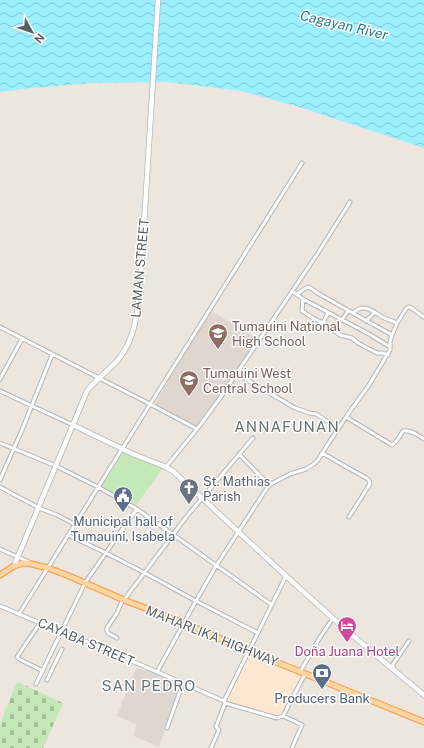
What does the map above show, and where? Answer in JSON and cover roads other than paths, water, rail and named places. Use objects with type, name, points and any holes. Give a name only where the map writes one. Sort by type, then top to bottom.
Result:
[{"type":"main road","name":"LAMAN STREET","points":[[14,566],[88,391],[98,378],[122,355],[130,340],[135,323],[141,273],[158,0]]},
{"type":"main road","points":[[73,425],[122,449],[166,467],[179,476],[202,499],[346,630],[424,695]]},
{"type":"main road","name":"MAHARLIKA HIGHWAY","points":[[0,575],[14,566],[24,563],[48,568],[424,722]]},
{"type":"street","points":[[19,614],[74,524],[302,163]]},
{"type":"street","points":[[166,467],[197,429],[237,374],[318,253],[350,202]]},
{"type":"street","points":[[297,294],[309,287],[348,311],[392,335]]},
{"type":"street","points":[[292,291],[302,300],[369,334],[390,347]]},
{"type":"street","points":[[302,300],[302,311],[340,335],[352,338],[377,353],[388,355]]},
{"type":"street","points":[[157,672],[216,566],[269,484],[290,474],[306,469],[314,464],[388,355],[392,335],[397,323],[408,307],[424,317]]},
{"type":"street","points":[[353,313],[360,308],[368,308],[388,320],[397,323]]},
{"type":"street","points":[[342,320],[348,311]]},
{"type":"street","points":[[366,321],[375,312]]},
{"type":"street","points":[[323,323],[328,313]]},
{"type":"street","points":[[0,327],[197,429]]},
{"type":"street","points":[[0,379],[22,339]]},
{"type":"street","points":[[0,480],[32,407],[52,355]]},
{"type":"street","points":[[237,374],[295,408],[316,414],[338,428]]},
{"type":"street","points":[[0,391],[73,425]]},
{"type":"street","points":[[346,417],[392,445],[403,431],[406,430],[424,439]]},
{"type":"street","points":[[116,638],[108,634],[107,628],[124,600],[187,516],[253,438]]},
{"type":"street","points":[[0,443],[56,466],[137,509],[272,605]]},
{"type":"street","points":[[322,453],[366,478],[370,482],[349,517]]},
{"type":"street","points":[[239,454],[269,484]]},
{"type":"street","points":[[0,487],[39,508],[74,524]]},
{"type":"street","points":[[36,684],[86,583],[137,509]]},
{"type":"street","points":[[68,536],[106,553],[258,633]]},
{"type":"street","points":[[0,549],[32,564]]},
{"type":"street","points":[[211,748],[219,730],[216,727],[224,702],[286,576]]},
{"type":"street","name":"CAYABA STREET","points":[[0,606],[95,645],[224,702],[277,718],[283,716],[294,721],[302,725],[292,748]]},
{"type":"street","points":[[283,716],[319,639],[334,618]]},
{"type":"street","points":[[40,623],[17,657],[51,671]]},
{"type":"street","points":[[393,668],[393,664],[409,641]]},
{"type":"street","points":[[47,680],[62,649]]},
{"type":"street","points":[[167,728],[183,683]]},
{"type":"water","name":"Cagayan River","points":[[0,0],[424,0],[424,148],[299,107],[241,91],[168,82],[91,83],[0,92]]},
{"type":"place","name":"Tumauini National High School","points":[[218,350]]},
{"type":"place","name":"Tumauini West Central School","points":[[189,397]]},
{"type":"place","name":"St. Mathias Parish","points":[[189,505]]},
{"type":"place","name":"Municipal hall of Tumauini, Isabela","points":[[123,513]]},
{"type":"place","name":"Doña Juana Hotel","points":[[347,643]]},
{"type":"place","name":"Producers Bank","points":[[322,690]]},
{"type":"district","name":"ANNAFUNAN","points":[[287,426]]},
{"type":"district","name":"SAN PEDRO","points":[[149,685]]}]
